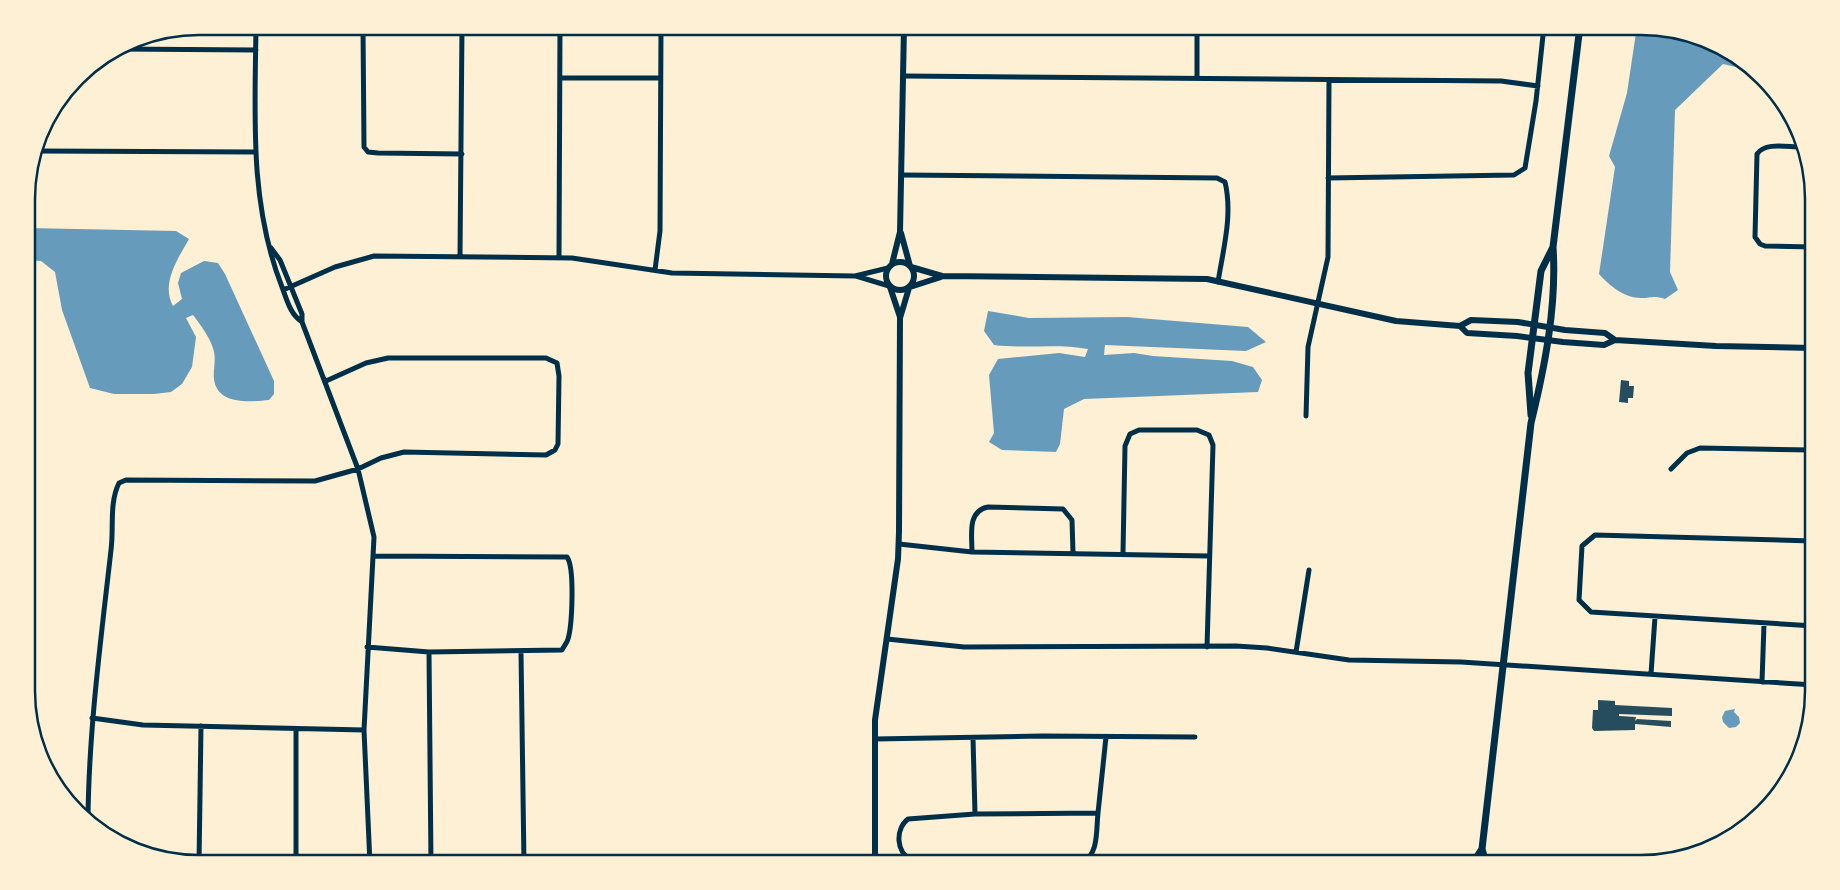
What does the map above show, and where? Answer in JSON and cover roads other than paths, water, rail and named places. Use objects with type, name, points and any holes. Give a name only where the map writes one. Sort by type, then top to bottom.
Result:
[{"type":"main road","points":[[1484,855],[1482,849],[1497,732],[1531,423],[1543,376],[1555,273],[1554,247],[1579,35]]},
{"type":"main road","points":[[1531,423],[1528,373],[1540,271],[1554,247]]},
{"type":"main road","points":[[1478,855],[1482,849]]},
{"type":"street","points":[[256,35],[256,179],[260,209],[271,248],[272,262],[293,316],[302,322]]},
{"type":"street","points":[[363,35],[364,147],[368,152],[462,154]]},
{"type":"street","points":[[460,257],[462,35]]},
{"type":"street","points":[[559,258],[560,35]]},
{"type":"street","points":[[655,270],[660,230],[661,35]]},
{"type":"street","points":[[900,318],[886,278],[900,232],[904,35]]},
{"type":"street","points":[[1196,78],[1198,35]]},
{"type":"street","points":[[1328,178],[1514,175],[1525,168],[1538,86],[1543,35]]},
{"type":"street","points":[[133,49],[256,50]]},
{"type":"street","points":[[904,76],[1501,81],[1538,86]]},
{"type":"street","points":[[560,78],[660,78]]},
{"type":"street","points":[[1306,416],[1308,347],[1328,257],[1329,80]]},
{"type":"street","points":[[1796,147],[1762,148],[1757,154],[1755,237],[1760,244],[1765,246],[1805,247]]},
{"type":"street","points":[[43,150],[256,152]]},
{"type":"street","points":[[902,175],[1217,178],[1225,182],[1227,207],[1226,238],[1218,282]]},
{"type":"street","points":[[875,855],[874,739],[876,705],[899,544],[900,318],[909,287],[914,277],[900,232]]},
{"type":"street","points":[[271,248],[280,260],[302,314],[302,322],[358,469],[371,520],[375,556],[367,647],[364,730],[370,855]]},
{"type":"street","points":[[283,290],[334,268],[374,256],[559,258],[672,273],[855,276],[890,286],[900,291],[942,276]]},
{"type":"street","points":[[855,276],[900,262],[942,276],[1186,278],[1218,282],[1396,321],[1460,326],[1471,320],[1534,325],[1605,333],[1615,340]]},
{"type":"street","points":[[1460,326],[1467,332],[1604,345],[1615,340],[1716,346],[1805,348]]},
{"type":"street","points":[[88,811],[88,758],[112,540],[114,493],[119,483],[126,480],[315,481],[358,469],[381,458],[404,452],[546,455],[555,450],[558,444],[559,376],[557,363],[546,358],[395,358],[366,363],[326,381]]},
{"type":"street","points":[[1123,553],[1125,446],[1130,434],[1139,430],[1197,430],[1209,435],[1213,445],[1207,647]]},
{"type":"street","points":[[1671,469],[1687,453],[1700,448],[1805,450]]},
{"type":"street","points":[[972,552],[973,517],[978,510],[988,507],[1057,508],[1067,511],[1072,520],[1073,553]]},
{"type":"street","points":[[1805,541],[1595,535],[1582,546],[1579,600],[1591,612],[1805,626]]},
{"type":"street","points":[[899,544],[972,552],[1123,553],[1210,556]]},
{"type":"street","points":[[367,647],[430,652],[521,652],[562,650],[568,641],[571,570],[567,557],[375,556]]},
{"type":"street","points":[[1296,652],[1309,570]]},
{"type":"street","points":[[1651,674],[1655,617]]},
{"type":"street","points":[[1762,682],[1764,624]]},
{"type":"street","points":[[886,639],[964,647],[1259,648],[1349,660],[1503,665],[1805,684]]},
{"type":"street","points":[[430,652],[431,855]]},
{"type":"street","points":[[521,652],[524,855]]},
{"type":"street","points":[[92,718],[143,725],[296,730],[364,730]]},
{"type":"street","points":[[198,855],[201,726]]},
{"type":"street","points":[[296,730],[296,855]]},
{"type":"street","points":[[1092,855],[1094,850],[1106,737]]},
{"type":"street","points":[[973,738],[975,814]]},
{"type":"street","points":[[874,739],[1194,738]]},
{"type":"street","points":[[906,855],[902,852],[900,831],[908,819],[975,814],[1098,813]]},
{"type":"water","points":[[1636,35],[1662,36],[1694,44],[1714,52],[1737,67],[1723,64],[1675,110],[1670,272],[1678,290],[1665,299],[1655,297],[1641,298],[1623,294],[1599,274],[1615,167],[1609,156],[1627,93]]},
{"type":"water","points":[[35,228],[176,231],[189,239],[172,272],[169,289],[173,306],[182,299],[178,283],[181,273],[204,261],[218,263],[225,274],[274,381],[274,394],[269,400],[244,401],[227,398],[221,394],[216,387],[214,379],[215,359],[213,347],[193,315],[186,318],[196,337],[192,367],[182,384],[171,392],[114,394],[90,388],[62,310],[55,272],[41,261],[35,261]]},
{"type":"water","points":[[988,311],[1029,318],[1127,317],[1248,327],[1266,342],[1246,351],[1105,345],[1104,355],[1134,353],[1232,361],[1253,367],[1262,380],[1258,392],[1084,399],[1064,409],[1060,444],[1056,452],[1002,450],[989,442],[994,433],[989,375],[998,359],[1059,353],[1085,357],[1088,349],[1065,346],[994,345],[984,331]]},
{"type":"water","points":[[1735,709],[1734,712],[1739,717],[1740,723],[1736,727],[1729,728],[1723,722],[1722,717],[1725,711]]}]
